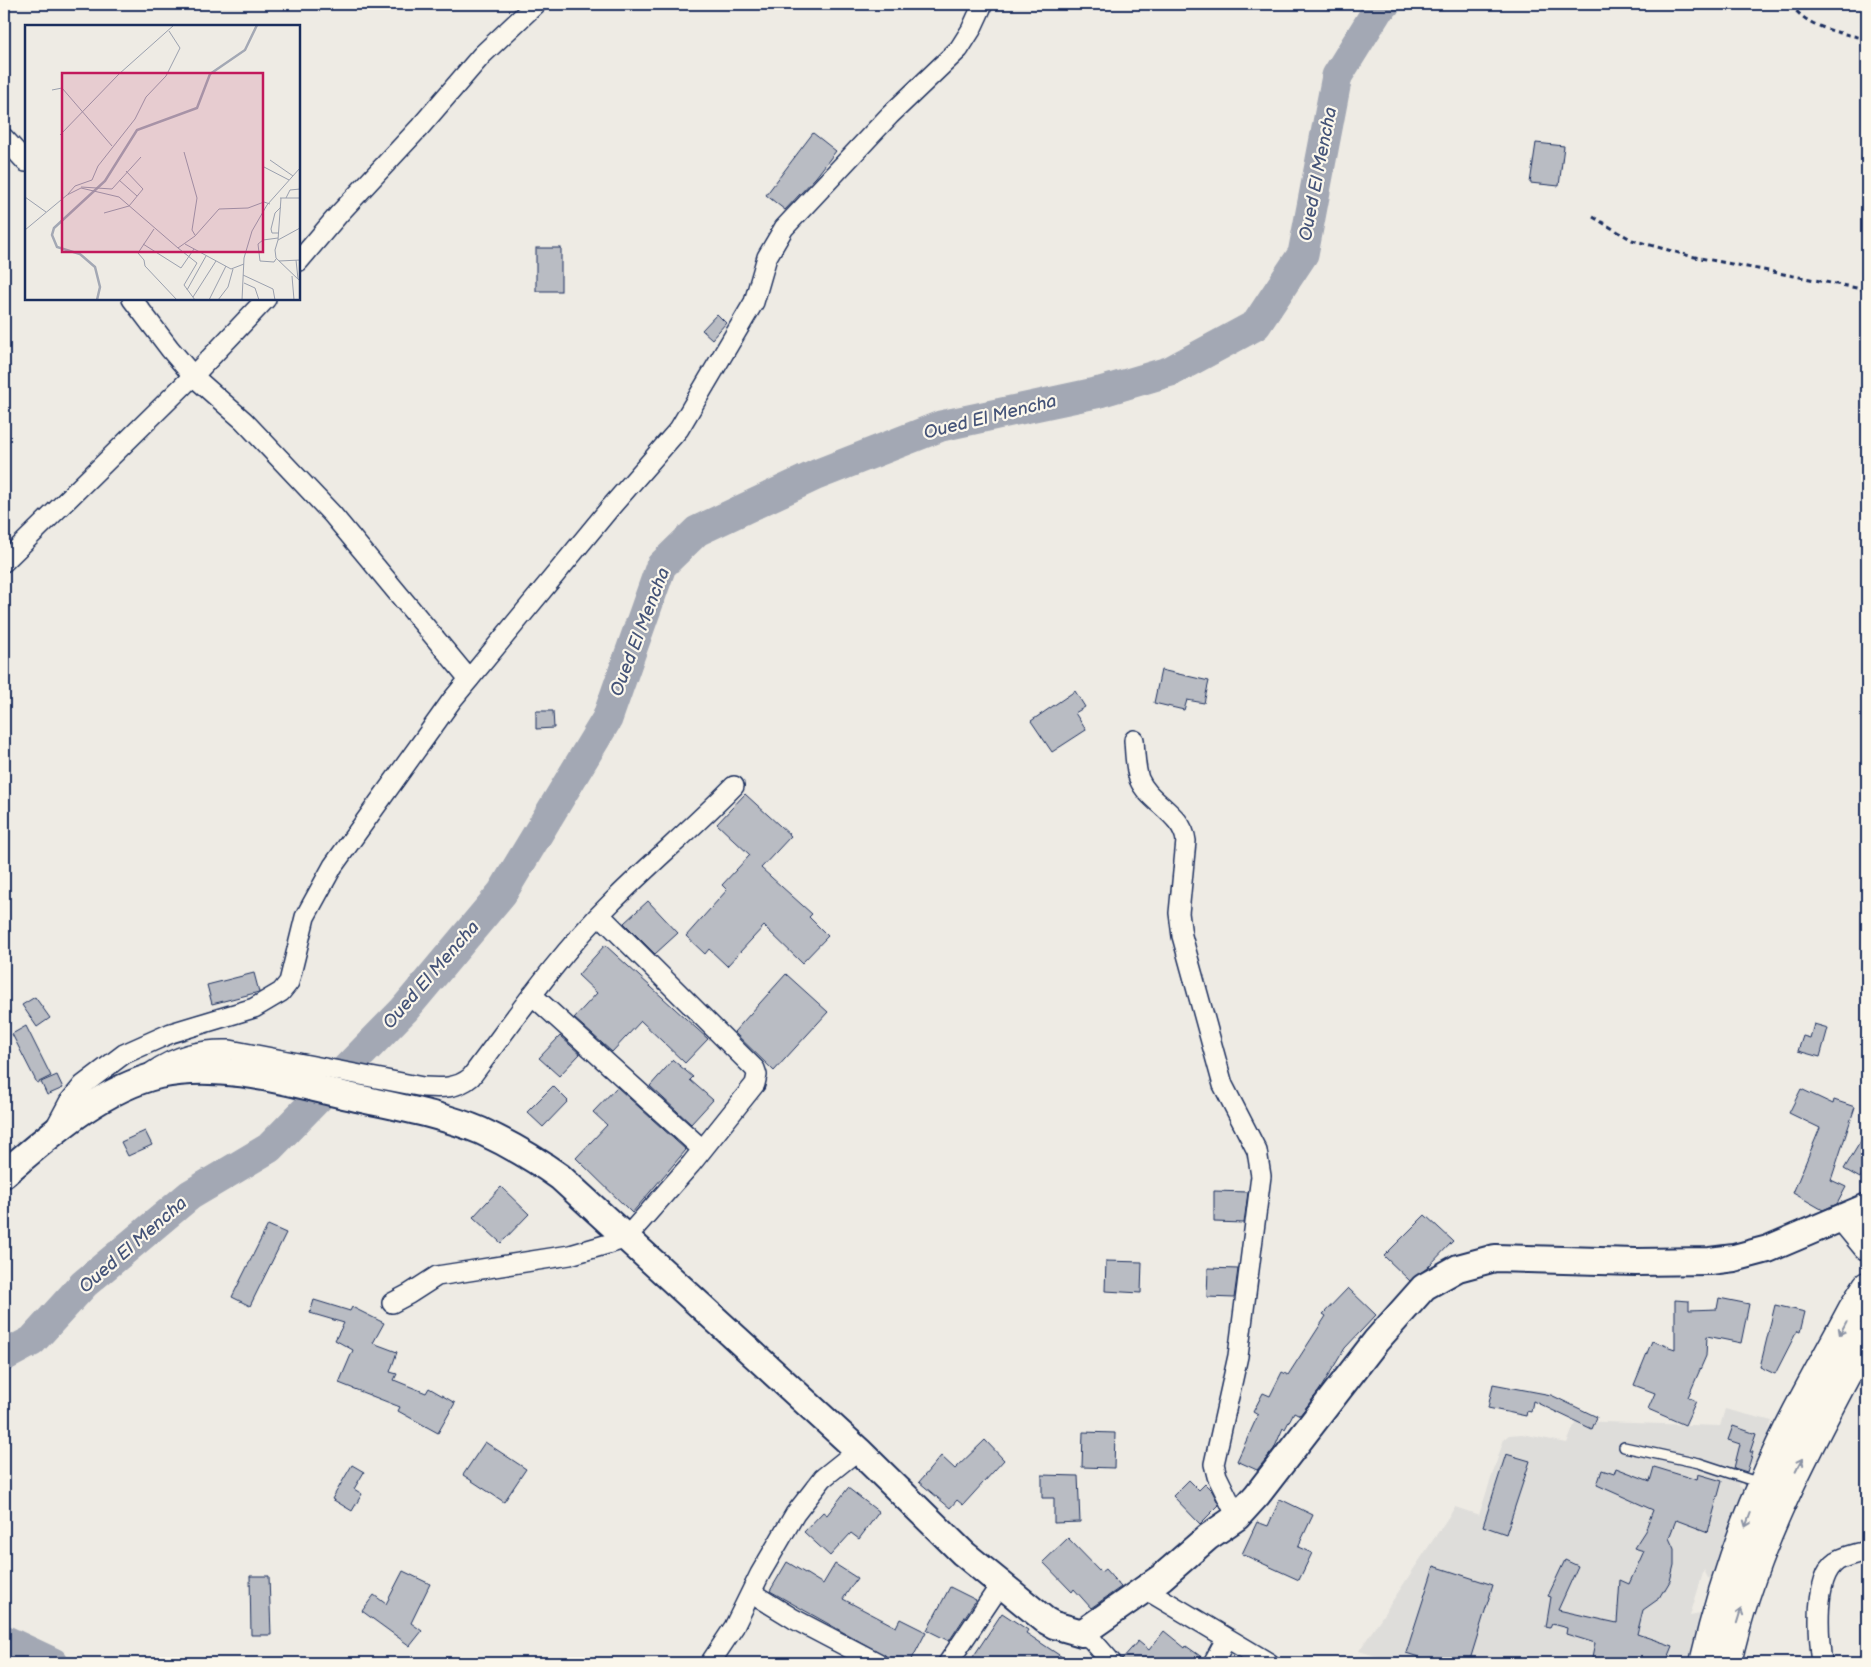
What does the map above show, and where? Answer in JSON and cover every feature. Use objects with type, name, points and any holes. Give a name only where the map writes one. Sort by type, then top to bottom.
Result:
[{"type":"main road","points":[[4,1174],[50,1135],[101,1100],[130,1086],[159,1076],[190,1072],[229,1073],[266,1067],[384,1092],[462,1124],[533,1158],[560,1177],[625,1239],[648,1256],[858,1450],[963,1553],[1045,1620],[1054,1625],[1082,1633],[1145,1589],[1208,1537],[1237,1517],[1257,1495],[1382,1334],[1424,1287],[1439,1277],[1476,1261],[1495,1258],[1636,1262],[1734,1258],[1768,1249],[1854,1220],[1867,1246]]},
{"type":"main road","points":[[1727,1663],[1759,1552],[1775,1487],[1810,1389],[1867,1286]]},
{"type":"main road","points":[[1704,1663],[1713,1626],[1738,1548],[1867,1336]]},
{"type":"street","points":[[300,260],[339,214],[420,128],[482,54],[536,4]]},
{"type":"street","points":[[50,1135],[69,1102],[83,1086],[124,1054],[170,1033],[254,1008],[282,992],[289,982],[305,917],[333,866],[435,722],[469,679],[610,508],[679,429],[754,302],[767,257],[784,228],[890,115],[958,49],[971,30],[983,4]]},
{"type":"street","points":[[4,138],[25,161]]},
{"type":"street","points":[[133,300],[193,376],[244,421],[283,460],[332,514],[469,679]]},
{"type":"street","points":[[4,562],[193,376],[265,300]]},
{"type":"street","points":[[1134,740],[1140,779],[1148,793],[1177,820],[1184,831],[1186,841],[1179,913],[1182,936],[1223,1085],[1251,1139],[1260,1163],[1258,1204],[1238,1356],[1214,1464],[1216,1476],[1237,1517]]},
{"type":"street","points":[[384,1092],[462,1084],[471,1077],[532,995],[600,916],[734,786]]},
{"type":"street","points":[[392,1302],[409,1294],[437,1276],[570,1256],[625,1239],[755,1084],[757,1075],[755,1069],[600,916]]},
{"type":"street","points":[[532,995],[702,1149]]},
{"type":"street","points":[[710,1663],[734,1628],[781,1536],[811,1492],[823,1478],[858,1450]]},
{"type":"street","points":[[1822,1663],[1818,1632],[1822,1591],[1827,1576],[1836,1562],[1867,1551]]},
{"type":"street","points":[[948,1663],[1001,1584]]},
{"type":"street","points":[[1145,1589],[1269,1663]]},
{"type":"street","points":[[752,1593],[794,1619],[878,1663]]},
{"type":"street","points":[[1082,1633],[1112,1663]]},
{"type":"street","points":[[1213,1663],[1226,1638]]},
{"type":"lane","points":[[1624,1447],[1699,1463],[1775,1487]]},
{"type":"path","points":[[1791,4],[1797,14],[1814,24],[1867,39]]},
{"type":"path","points":[[1593,217],[1632,240],[1690,256],[1867,290]]},
{"type":"shaded area","points":[[1725,1409],[1772,1421],[1758,1467],[1747,1462],[1739,1486],[1745,1490],[1718,1581],[1708,1578],[1704,1570],[1690,1616],[1700,1614],[1708,1617],[1693,1663],[1398,1663],[1359,1651],[1455,1507],[1479,1515],[1504,1439],[1509,1435],[1522,1434],[1567,1443],[1576,1421],[1720,1426]]},
{"type":"building","points":[[813,133],[836,151],[816,177],[785,210],[766,195]]},
{"type":"building","points":[[1536,143],[1564,146],[1559,186],[1530,183]]},
{"type":"building","points":[[536,248],[561,248],[561,291],[536,291]]},
{"type":"building","points":[[717,314],[726,323],[712,339],[702,330]]},
{"type":"building","points":[[1161,670],[1209,681],[1204,703],[1187,700],[1184,710],[1154,703]]},
{"type":"building","points":[[1075,691],[1085,707],[1075,713],[1086,730],[1052,752],[1031,721]]},
{"type":"building","points":[[536,711],[553,711],[554,728],[536,729]]},
{"type":"building","points":[[745,794],[791,836],[761,868],[812,914],[809,917],[828,936],[802,963],[764,926],[727,966],[709,949],[705,954],[686,936],[727,890],[722,885],[750,855],[717,824]]},
{"type":"building","points":[[648,901],[678,933],[655,954],[624,923]]},
{"type":"building","points":[[605,945],[708,1039],[685,1063],[641,1021],[612,1052],[574,1018],[597,993],[578,975]]},
{"type":"building","points":[[254,973],[259,992],[212,1004],[207,985]]},
{"type":"building","points":[[786,974],[828,1012],[774,1071],[734,1032]]},
{"type":"building","points":[[35,997],[50,1018],[37,1027],[22,1005]]},
{"type":"building","points":[[1814,1024],[1828,1028],[1820,1057],[1798,1051],[1803,1036],[1810,1038]]},
{"type":"building","points":[[26,1026],[51,1076],[37,1083],[12,1034]]},
{"type":"building","points":[[560,1036],[580,1054],[559,1076],[539,1058]]},
{"type":"building","points":[[673,1060],[693,1077],[690,1080],[713,1100],[691,1124],[650,1086]]},
{"type":"building","points":[[57,1075],[63,1088],[47,1095],[41,1082]]},
{"type":"building","points":[[553,1086],[568,1101],[543,1127],[527,1112]]},
{"type":"building","points":[[617,1087],[686,1150],[632,1213],[576,1158],[607,1125],[593,1112]]},
{"type":"building","points":[[1801,1089],[1833,1104],[1834,1100],[1855,1107],[1831,1180],[1846,1187],[1837,1204],[1823,1210],[1793,1193],[1820,1128],[1789,1113]]},
{"type":"building","points":[[145,1131],[152,1145],[128,1156],[121,1142]]},
{"type":"building","points":[[1867,1131],[1867,1164],[1860,1178],[1844,1169]]},
{"type":"building","points":[[501,1187],[529,1214],[501,1243],[473,1217]]},
{"type":"building","points":[[1214,1191],[1248,1192],[1244,1223],[1214,1222]]},
{"type":"building","points":[[1425,1215],[1453,1241],[1427,1268],[1410,1281],[1384,1256]]},
{"type":"building","points":[[268,1225],[286,1233],[250,1306],[232,1297]]},
{"type":"building","points":[[1106,1261],[1142,1262],[1141,1293],[1105,1291]]},
{"type":"building","points":[[1208,1268],[1238,1269],[1234,1298],[1207,1297]]},
{"type":"building","points":[[1348,1288],[1376,1315],[1345,1348],[1319,1391],[1300,1415],[1294,1412],[1285,1429],[1283,1428],[1274,1449],[1257,1470],[1237,1461],[1258,1415],[1253,1412],[1263,1393],[1270,1396],[1282,1372],[1288,1375],[1326,1316],[1323,1314]]},
{"type":"building","points":[[1719,1298],[1749,1304],[1741,1343],[1707,1336],[1706,1356],[1688,1397],[1696,1401],[1685,1425],[1648,1409],[1655,1393],[1634,1385],[1652,1341],[1675,1349],[1675,1300],[1689,1301],[1689,1310],[1717,1309]]},
{"type":"building","points":[[314,1300],[350,1311],[352,1307],[384,1323],[373,1343],[397,1352],[390,1372],[397,1374],[394,1380],[426,1393],[429,1388],[455,1403],[438,1433],[398,1411],[400,1407],[339,1383],[353,1350],[335,1340],[344,1323],[310,1313]]},
{"type":"building","points":[[1775,1305],[1805,1312],[1800,1332],[1797,1331],[1775,1374],[1760,1367]]},
{"type":"building","points":[[1493,1384],[1551,1395],[1597,1417],[1592,1429],[1533,1401],[1531,1412],[1527,1411],[1526,1416],[1488,1408]]},
{"type":"building","points":[[1733,1426],[1756,1434],[1750,1452],[1753,1452],[1747,1472],[1734,1468],[1740,1444],[1728,1440]]},
{"type":"building","points":[[1083,1432],[1115,1433],[1114,1468],[1082,1467]]},
{"type":"building","points":[[985,1440],[1004,1460],[963,1505],[957,1500],[950,1508],[919,1482],[941,1456],[955,1469]]},
{"type":"building","points":[[485,1442],[526,1469],[504,1502],[463,1475]]},
{"type":"building","points":[[1506,1454],[1530,1461],[1506,1534],[1483,1526]]},
{"type":"building","points":[[352,1465],[364,1472],[354,1489],[362,1494],[352,1511],[332,1499]]},
{"type":"building","points":[[1654,1467],[1697,1480],[1698,1474],[1722,1481],[1708,1532],[1676,1520],[1669,1538],[1674,1549],[1674,1565],[1670,1581],[1660,1598],[1643,1610],[1637,1634],[1673,1646],[1666,1663],[1591,1663],[1595,1643],[1566,1634],[1567,1628],[1552,1624],[1550,1628],[1546,1627],[1551,1597],[1548,1596],[1565,1560],[1578,1566],[1558,1610],[1617,1623],[1620,1580],[1629,1584],[1644,1551],[1634,1548],[1645,1531],[1653,1510],[1597,1485],[1602,1470],[1614,1474],[1616,1468],[1650,1481]]},
{"type":"building","points":[[1042,1475],[1078,1476],[1080,1522],[1054,1523],[1054,1498],[1042,1498]]},
{"type":"building","points":[[1189,1480],[1199,1490],[1205,1484],[1212,1491],[1219,1505],[1200,1524],[1173,1496]]},
{"type":"building","points":[[848,1488],[879,1512],[859,1539],[851,1533],[830,1556],[804,1532],[823,1512],[827,1515]]},
{"type":"building","points":[[1280,1499],[1313,1515],[1298,1547],[1312,1553],[1299,1580],[1242,1554],[1257,1522],[1268,1526]]},
{"type":"building","points":[[1068,1538],[1101,1572],[1105,1569],[1121,1587],[1091,1608],[1074,1589],[1072,1592],[1043,1562]]},
{"type":"building","points":[[787,1562],[823,1584],[835,1564],[857,1578],[843,1599],[896,1627],[900,1619],[926,1632],[910,1663],[898,1663],[770,1591]]},
{"type":"building","points":[[1434,1566],[1493,1585],[1469,1663],[1438,1663],[1406,1653]]},
{"type":"building","points":[[403,1571],[430,1584],[411,1623],[422,1631],[410,1646],[362,1611],[374,1595],[386,1604]]},
{"type":"building","points":[[250,1576],[269,1576],[271,1635],[251,1635]]},
{"type":"building","points":[[950,1587],[976,1600],[949,1641],[927,1630]]},
{"type":"building","points":[[1002,1613],[1028,1630],[1026,1633],[1071,1663],[983,1663],[973,1657]]},
{"type":"building","points":[[1164,1631],[1185,1648],[1186,1646],[1203,1658],[1202,1663],[1123,1663],[1122,1659],[1138,1641],[1149,1650]]},
{"type":"waterway","name":"Oued El Mencha","points":[[4,1356],[32,1341],[84,1284],[190,1195],[269,1148],[404,1010],[502,893],[607,719],[661,566],[697,531],[816,475],[941,426],[1100,392],[1171,371],[1256,325],[1303,254],[1337,76],[1379,8],[1385,4]]},
{"type":"waterway","name":"Oued El Mencha","points":[[4,1640],[53,1663]]}]
